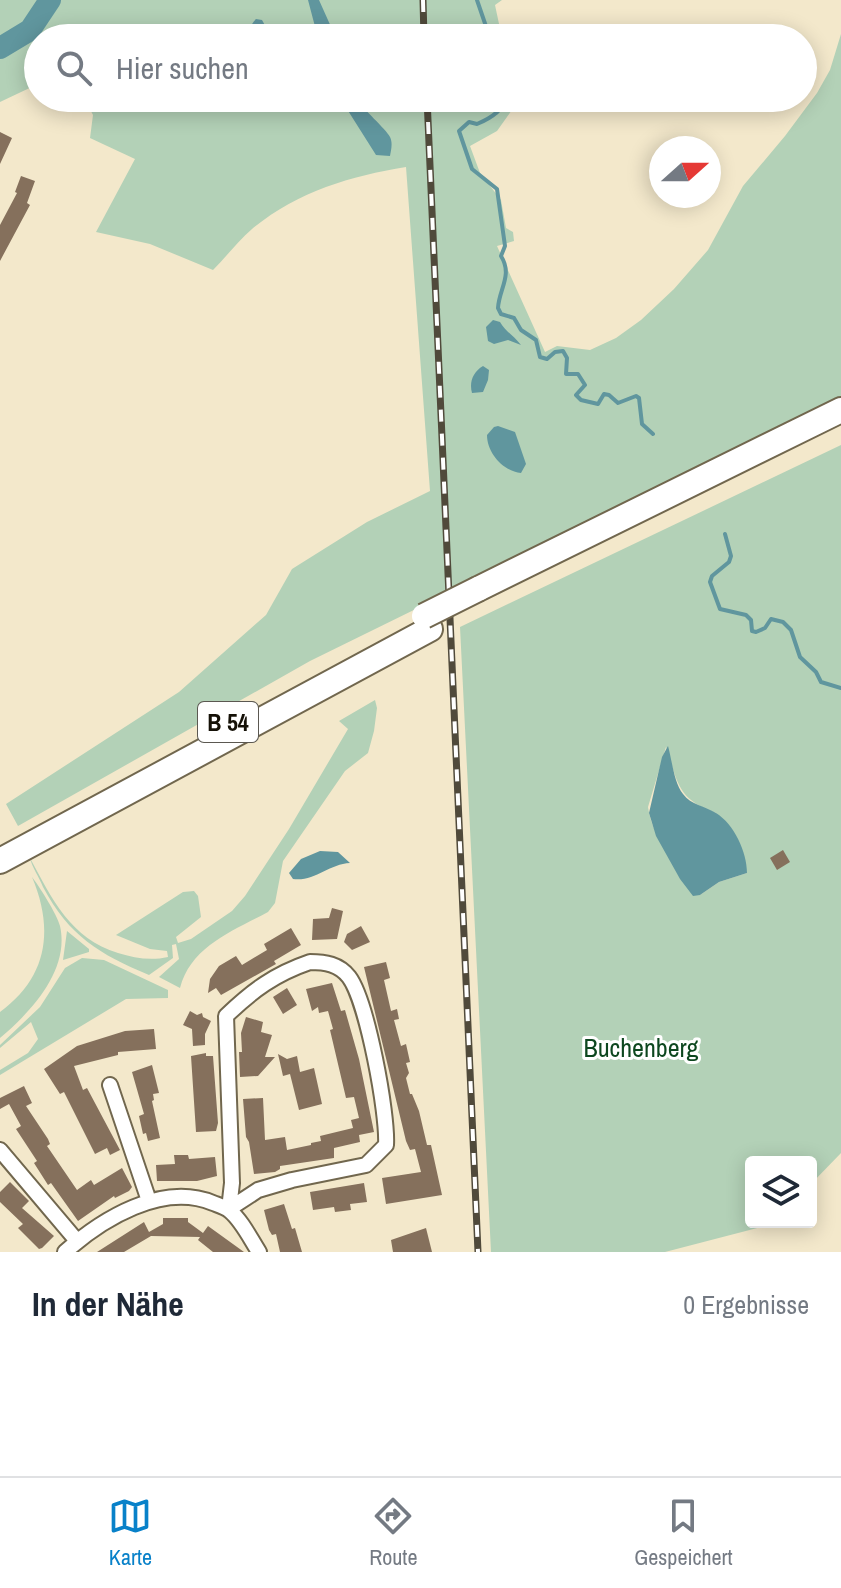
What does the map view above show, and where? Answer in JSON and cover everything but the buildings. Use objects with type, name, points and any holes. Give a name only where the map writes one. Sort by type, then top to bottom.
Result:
[{"type":"highway","name":"B 54","points":[[0,847],[35,834],[480,595],[841,410]]},
{"type":"highway","name":"B 54","points":[[480,595],[841,424]]},
{"type":"highway","name":"B 54","points":[[0,861],[35,834]]},
{"type":"street","points":[[310,962],[328,962],[348,975],[359,998],[385,1107],[386,1145],[366,1165],[258,1190],[229,1209],[232,1183],[226,1016],[254,989],[289,970],[310,962]]},
{"type":"street","points":[[110,1085],[149,1201]]},
{"type":"street","points":[[0,1150],[77,1241]]},
{"type":"street","points":[[65,1252],[117,1216],[149,1201],[175,1196],[199,1197],[229,1209],[259,1252]]},
{"type":"green space","points":[[0,0],[502,0],[495,5],[499,24],[24,24],[24,91],[0,102]]},
{"type":"green space","points":[[841,34],[841,400],[310,661],[18,826],[6,804],[179,692],[266,615],[292,569],[367,522],[430,491],[406,167],[345,181],[287,205],[252,229],[213,270],[150,244],[96,232],[135,159],[90,138],[91,112],[511,112],[497,131],[470,146],[480,173],[501,200],[506,228],[513,232],[514,241],[497,246],[545,352],[557,346],[590,350],[616,338],[641,320],[674,289],[708,250],[743,186],[803,112],[817,112],[817,93],[830,70]]},
{"type":"green space","name":"Buchenberg","points":[[841,445],[841,1153],[817,1178],[817,1156],[745,1156],[745,1228],[758,1228],[665,1252],[491,1252],[460,627]],"holes":[[[666,747],[677,780],[693,802],[716,813],[747,873],[719,882],[700,895],[661,843],[648,807]]]},
{"type":"green space","points":[[375,700],[374,731],[368,753],[345,771],[283,861],[275,903],[268,912],[228,933],[203,951],[193,961],[180,988],[159,977],[179,959],[176,944],[172,945],[173,958],[149,975],[87,942],[53,904],[30,858],[65,916],[88,938],[102,947],[130,956],[149,959],[168,957],[167,951],[150,949],[116,935],[183,892],[194,891],[198,896],[201,917],[176,937],[178,943],[191,939],[232,911],[289,829],[348,729],[339,721]]},
{"type":"green space","points":[[32,877],[60,926],[62,942],[59,958],[54,974],[35,1003],[0,1038],[0,1012],[28,983],[42,951],[43,915]]},
{"type":"green space","points":[[67,931],[89,949],[89,952],[63,960]]},
{"type":"green space","points":[[82,958],[104,960],[168,990],[168,998],[126,999],[0,1075],[0,1070],[28,1053],[38,1039],[31,1022],[0,1048],[0,1045],[40,1007],[65,968]]},
{"type":"water","points":[[308,0],[319,0],[330,24],[314,24]]},
{"type":"water","points":[[256,19],[264,24],[252,24]]},
{"type":"water","points":[[349,112],[368,112],[391,139],[390,156],[376,155]]},
{"type":"water","points":[[493,320],[500,322],[521,345],[508,340],[494,344],[488,341],[486,327]]},
{"type":"water","points":[[483,366],[489,370],[488,380],[483,392],[472,393],[473,378]]},
{"type":"water","points":[[498,426],[515,432],[526,464],[521,473],[502,465],[490,448],[487,435]]},
{"type":"water","points":[[668,746],[675,778],[683,794],[722,818],[734,831],[745,856],[747,873],[719,882],[700,895],[693,896],[680,879],[656,836],[649,813],[662,757]]},
{"type":"water","points":[[320,851],[338,852],[350,863],[308,878],[293,879],[289,873],[301,859]]},
{"type":"waterway","points":[[34,24],[50,0]]},
{"type":"waterway","points":[[477,0],[485,24]]},
{"type":"waterway","points":[[0,48],[24,34]]},
{"type":"waterway","points":[[498,112],[477,124],[469,122],[459,131],[472,169],[497,189],[505,246],[501,256],[506,269],[498,308],[501,314],[514,318],[521,330],[536,340],[540,357],[547,359],[555,352],[563,351],[567,358],[566,374],[578,374],[585,385],[576,395],[581,400],[598,404],[604,394],[618,403],[636,396],[639,398],[642,424],[653,434]]},
{"type":"waterway","points":[[725,534],[731,556],[710,582],[720,609],[746,615],[751,620],[752,631],[756,632],[765,628],[771,619],[783,622],[791,630],[800,657],[816,672],[821,682],[841,688]]},
{"type":"railway","points":[[423,0],[424,24]]},
{"type":"railway","points":[[428,112],[478,1252]]}]
